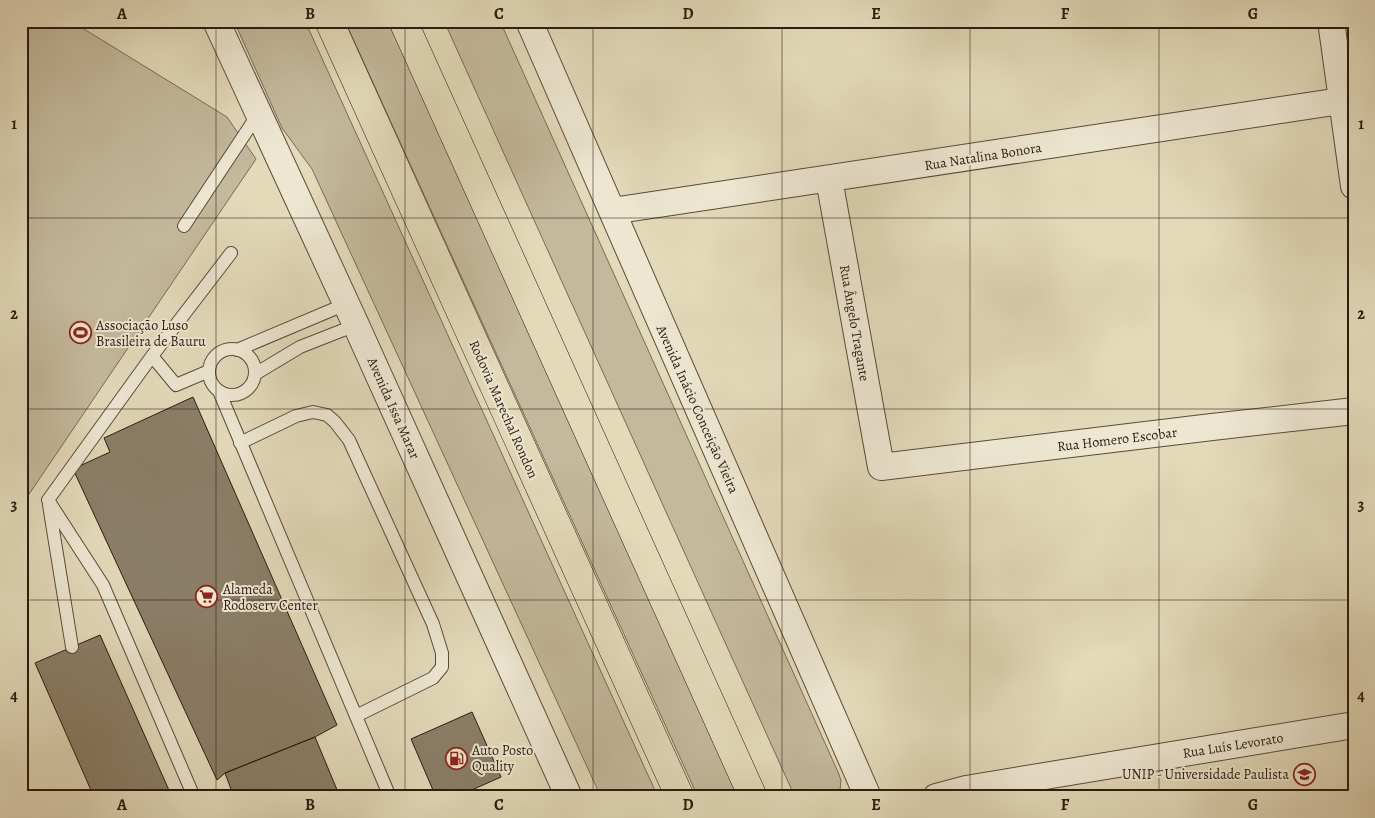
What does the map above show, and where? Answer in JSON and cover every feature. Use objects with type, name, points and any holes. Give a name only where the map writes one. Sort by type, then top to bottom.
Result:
[{"type":"highway","name":"Rodovia Marechal Rondon","points":[[329,21],[680,797]]},
{"type":"highway","points":[[404,21],[753,797]]},
{"type":"street","name":"Avenida Issa Marar","points":[[216,21],[351,314],[569,797]]},
{"type":"street","name":"Avenida Inácio Conceição Vieira","points":[[529,21],[868,797]]},
{"type":"street","points":[[1330,21],[1348,100],[1354,186]]},
{"type":"street","name":"Rua Natalina Bonora","points":[[612,211],[829,180],[1348,100]]},
{"type":"street","name":"Rua Ângelo Tragante","points":[[829,180],[881,467]]},
{"type":"street","name":"Rua Homero Escobar","points":[[881,467],[1212,426],[1354,411]]},
{"type":"street","name":"Rua Luís Levorato","points":[[936,797],[966,789],[1354,725]]},
{"type":"lane","points":[[184,226],[258,114]]},
{"type":"lane","points":[[72,647],[48,500],[152,356],[232,253]]},
{"type":"lane","points":[[237,350],[250,358],[254,366],[254,374],[252,381],[242,393],[234,395],[219,391],[213,386],[209,370],[210,363],[215,356],[221,352],[237,350],[351,314]]},
{"type":"lane","points":[[254,374],[351,314]]},
{"type":"lane","points":[[152,356],[176,385],[209,370]]},
{"type":"lane","points":[[219,391],[390,797]]},
{"type":"lane","points":[[240,442],[296,416],[313,412],[327,415],[335,422],[349,440],[361,464],[433,624],[442,653],[442,667],[433,678],[356,716]]},
{"type":"lane","points":[[48,500],[103,585],[194,797]]},
{"type":"shaded area","name":"Associação Luso Brasileira de Bauru","points":[[21,21],[71,21],[227,117],[256,159],[21,506]]},
{"type":"shaded area","points":[[234,21],[305,21],[658,797],[601,797],[312,169],[282,128]]},
{"type":"shaded area","points":[[345,21],[389,21],[596,482],[742,797],[698,797]]},
{"type":"shaded area","points":[[444,21],[500,21],[838,772],[841,780],[840,791],[795,797]]},
{"type":"building","name":"Alameda Rodoserv Center","points":[[193,397],[337,725],[315,737],[225,773],[217,780],[73,469],[110,452],[104,438]]},
{"type":"building","points":[[100,635],[172,797],[94,797],[35,663]]},
{"type":"building","name":"Auto Posto Quality","points":[[472,712],[501,777],[456,797],[436,797],[411,739]]},
{"type":"building","points":[[315,737],[340,797],[234,797],[225,773]]},
{"type":"place","name":"Associação Luso Brasileira de Bauru","points":[[80,333]]},
{"type":"place","name":"Alameda Rodoserv Center","points":[[207,597]]},
{"type":"place","name":"Auto Posto Quality","points":[[456,758]]},
{"type":"place","name":"UNIP - Universidade Paulista","points":[[1305,774]]}]
